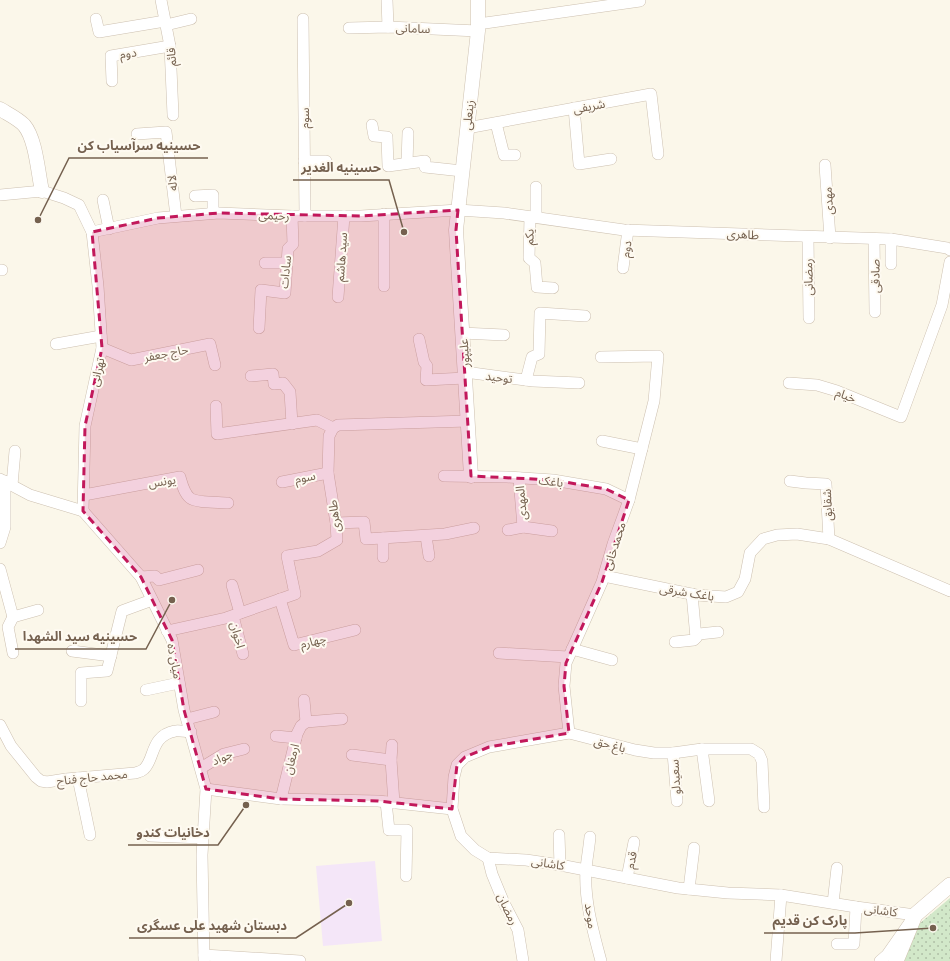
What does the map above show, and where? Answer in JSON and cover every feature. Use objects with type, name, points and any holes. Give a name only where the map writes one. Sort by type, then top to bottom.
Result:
[{"type":"main road","points":[[896,961],[915,914],[950,885]]},
{"type":"street","name":"قائم","points":[[161,0],[170,46],[173,115]]},
{"type":"street","points":[[387,0],[388,27]]},
{"type":"street","name":"زینعلی","points":[[456,230],[478,27],[478,0]]},
{"type":"street","name":"سامانی","points":[[349,28],[478,27],[640,1]]},
{"type":"street","points":[[96,19],[99,32],[191,19]]},
{"type":"street","name":"سوم","points":[[303,19],[305,216]]},
{"type":"street","name":"دوم","points":[[112,81],[111,56],[170,46]]},
{"type":"street","name":"شریفی","points":[[467,128],[651,94],[658,154]]},
{"type":"street","points":[[574,108],[579,164],[611,159]]},
{"type":"street","points":[[0,110],[11,115],[24,125],[30,137],[42,191]]},
{"type":"street","points":[[496,123],[504,155],[515,155]]},
{"type":"street","points":[[372,125],[374,136],[387,137],[388,166],[425,161],[425,167],[462,171]]},
{"type":"street","name":"لاله","points":[[137,134],[166,132],[176,216]]},
{"type":"street","points":[[407,163],[408,133]]},
{"type":"street","points":[[304,161],[326,161]]},
{"type":"street","name":"مهدی","points":[[825,165],[830,238]]},
{"type":"street","points":[[533,217],[536,187]]},
{"type":"street","points":[[0,196],[42,191],[64,198],[78,205],[92,232]]},
{"type":"street","points":[[195,196],[213,196],[213,213]]},
{"type":"street","points":[[103,200],[109,228]]},
{"type":"street","name":"رحیمی","points":[[92,232],[158,218],[213,213],[344,216],[458,210]]},
{"type":"street","name":"طاهری","points":[[458,210],[533,217],[628,230],[891,239],[947,248],[950,250]]},
{"type":"street","points":[[384,214],[384,286]]},
{"type":"street","name":"سادات","points":[[259,328],[261,290],[285,293],[288,249],[293,244],[292,216]]},
{"type":"street","name":"سید هاشم","points":[[338,297],[344,216]]},
{"type":"street","name":"یکم","points":[[533,217],[529,258],[535,263],[537,287],[553,288]]},
{"type":"street","name":"علیپور","points":[[456,230],[471,476]]},
{"type":"street","name":"دوم","points":[[623,268],[628,230]]},
{"type":"street","name":"تهرانی","points":[[83,511],[84,426],[102,348],[92,232]]},
{"type":"street","name":"رمضانی","points":[[808,237],[809,318]]},
{"type":"street","name":"صادقی","points":[[874,239],[875,312]]},
{"type":"street","points":[[891,239],[891,264]]},
{"type":"street","points":[[946,307],[950,262]]},
{"type":"street","points":[[265,263],[287,263]]},
{"type":"street","name":"خیام","points":[[789,383],[817,385],[837,391],[901,417],[946,307]]},
{"type":"street","points":[[530,381],[532,357],[539,354],[540,313],[585,316]]},
{"type":"street","points":[[462,333],[504,335]]},
{"type":"street","points":[[56,344],[101,336]]},
{"type":"street","name":"توحید","points":[[419,339],[424,362],[427,366],[426,380],[465,375],[530,381],[579,383]]},
{"type":"street","name":"حاج جعفر","points":[[102,348],[131,360],[210,344],[215,365]]},
{"type":"street","name":"محمدخانی","points":[[569,733],[564,686],[566,663],[604,576],[613,544],[629,500],[654,401],[658,356],[601,357]]},
{"type":"street","points":[[251,376],[273,374],[274,384],[283,383],[290,392],[292,424]]},
{"type":"street","points":[[216,406],[217,434],[317,420],[333,428],[338,425],[468,421]]},
{"type":"street","name":"طاهری","points":[[167,631],[236,615],[295,594],[287,556],[318,551],[336,540],[336,523],[328,473],[329,436],[333,428]]},
{"type":"street","points":[[602,441],[642,449]]},
{"type":"street","points":[[0,543],[5,527],[6,482],[15,451]]},
{"type":"street","name":"سوم","points":[[282,482],[328,473]]},
{"type":"street","name":"باغک","points":[[444,476],[553,480],[606,489],[629,500]]},
{"type":"street","name":"یونس","points":[[84,495],[180,477],[184,491],[190,498],[200,501],[228,503]]},
{"type":"street","name":"المهدی","points":[[519,478],[523,527]]},
{"type":"street","name":"شقایق","points":[[790,481],[826,484],[829,539]]},
{"type":"street","points":[[6,482],[30,496],[83,511]]},
{"type":"street","name":"میان ده","points":[[83,511],[141,578],[172,640],[187,719],[206,790],[202,896],[204,958]]},
{"type":"street","points":[[336,523],[364,522],[366,539],[426,536],[474,528]]},
{"type":"street","points":[[508,530],[523,527],[552,531]]},
{"type":"street","name":"باغک شرقی","points":[[604,576],[692,594],[726,597],[738,592],[745,580],[750,553],[763,539],[777,535],[797,534],[829,539],[950,591]]},
{"type":"street","points":[[426,536],[428,556]]},
{"type":"street","points":[[383,538],[383,557]]},
{"type":"street","points":[[0,569],[13,617],[8,627],[13,653]]},
{"type":"street","points":[[141,578],[155,576],[159,580],[198,570]]},
{"type":"street","name":"اخوان","points":[[232,585],[243,654]]},
{"type":"street","points":[[692,594],[696,638]]},
{"type":"street","name":"چهارم","points":[[280,599],[294,645],[356,630]]},
{"type":"street","points":[[81,701],[81,673],[107,671],[122,611],[152,600]]},
{"type":"street","points":[[13,617],[38,610]]},
{"type":"street","points":[[675,642],[694,640],[699,634],[718,632]]},
{"type":"street","points":[[72,651],[111,656]]},
{"type":"street","points":[[499,653],[570,653],[612,660]]},
{"type":"street","points":[[146,690],[179,683]]},
{"type":"street","points":[[304,700],[306,722],[342,719]]},
{"type":"street","points":[[187,719],[214,712]]},
{"type":"street","name":"ارمغان","points":[[281,799],[296,738],[301,726],[306,722]]},
{"type":"street","name":"محمد حاج فناح","points":[[0,725],[2,732],[11,746],[36,777],[41,781],[47,782],[142,771],[146,766],[154,747],[162,737],[175,731],[191,732]]},
{"type":"street","name":"باغ حق","points":[[452,809],[454,777],[457,765],[465,757],[489,747],[569,733],[635,750],[654,753],[673,753],[702,749],[751,749],[759,754],[762,761],[764,807]]},
{"type":"street","points":[[276,736],[296,738]]},
{"type":"street","points":[[392,745],[389,830],[407,830],[406,876]]},
{"type":"street","name":"جواد","points":[[201,768],[224,754],[244,749]]},
{"type":"street","points":[[702,749],[709,801]]},
{"type":"street","name":"سعیدلو","points":[[673,753],[677,801]]},
{"type":"street","points":[[352,755],[391,760]]},
{"type":"street","points":[[78,778],[90,835]]},
{"type":"street","points":[[206,790],[281,799],[390,802],[452,809],[461,836],[476,850],[488,858]]},
{"type":"street","points":[[559,835],[560,865]]},
{"type":"street","points":[[150,836],[203,838]]},
{"type":"street","name":"موحد","points":[[590,838],[586,869],[591,927],[601,961]]},
{"type":"street","name":"قدم","points":[[627,878],[634,842]]},
{"type":"street","points":[[689,889],[694,848]]},
{"type":"street","name":"کاشانی","points":[[488,858],[526,860],[586,869],[689,889],[728,893],[781,895],[856,907],[915,914]]},
{"type":"street","name":"رمضان","points":[[488,858],[495,881],[518,930],[523,961]]},
{"type":"street","points":[[833,903],[837,868]]},
{"type":"street","points":[[776,961],[781,895]]},
{"type":"street","points":[[837,944],[854,944],[856,907]]},
{"type":"street","points":[[880,961],[887,955],[915,914]]},
{"type":"street","points":[[204,958],[300,961]]},
{"type":"highlighted area","points":[[458,210],[456,230],[471,476],[553,480],[606,489],[629,500],[602,582],[566,663],[564,686],[569,733],[489,747],[465,757],[457,765],[452,809],[378,801],[281,799],[206,789],[184,710],[172,640],[141,577],[83,511],[85,426],[102,348],[92,232],[158,218],[219,213],[361,216]]},
{"type":"shaded area","points":[[375,861],[382,941],[323,946],[316,866]]},
{"type":"green space","points":[[950,898],[950,961],[903,961],[919,924]]},
{"type":"place","name":"حسینیه سرآسیاب کن","points":[[38,220]]},
{"type":"place","name":"حسینیه الغدیر","points":[[404,232]]},
{"type":"place","name":"حسینیه سید الشهدا","points":[[172,600]]},
{"type":"place","name":"دخانیات کندو","points":[[246,805]]},
{"type":"place","name":"دبستان شهید علی عسگری","points":[[349,903]]},
{"type":"place","name":"پارک کن قدیم","points":[[933,928]]}]
